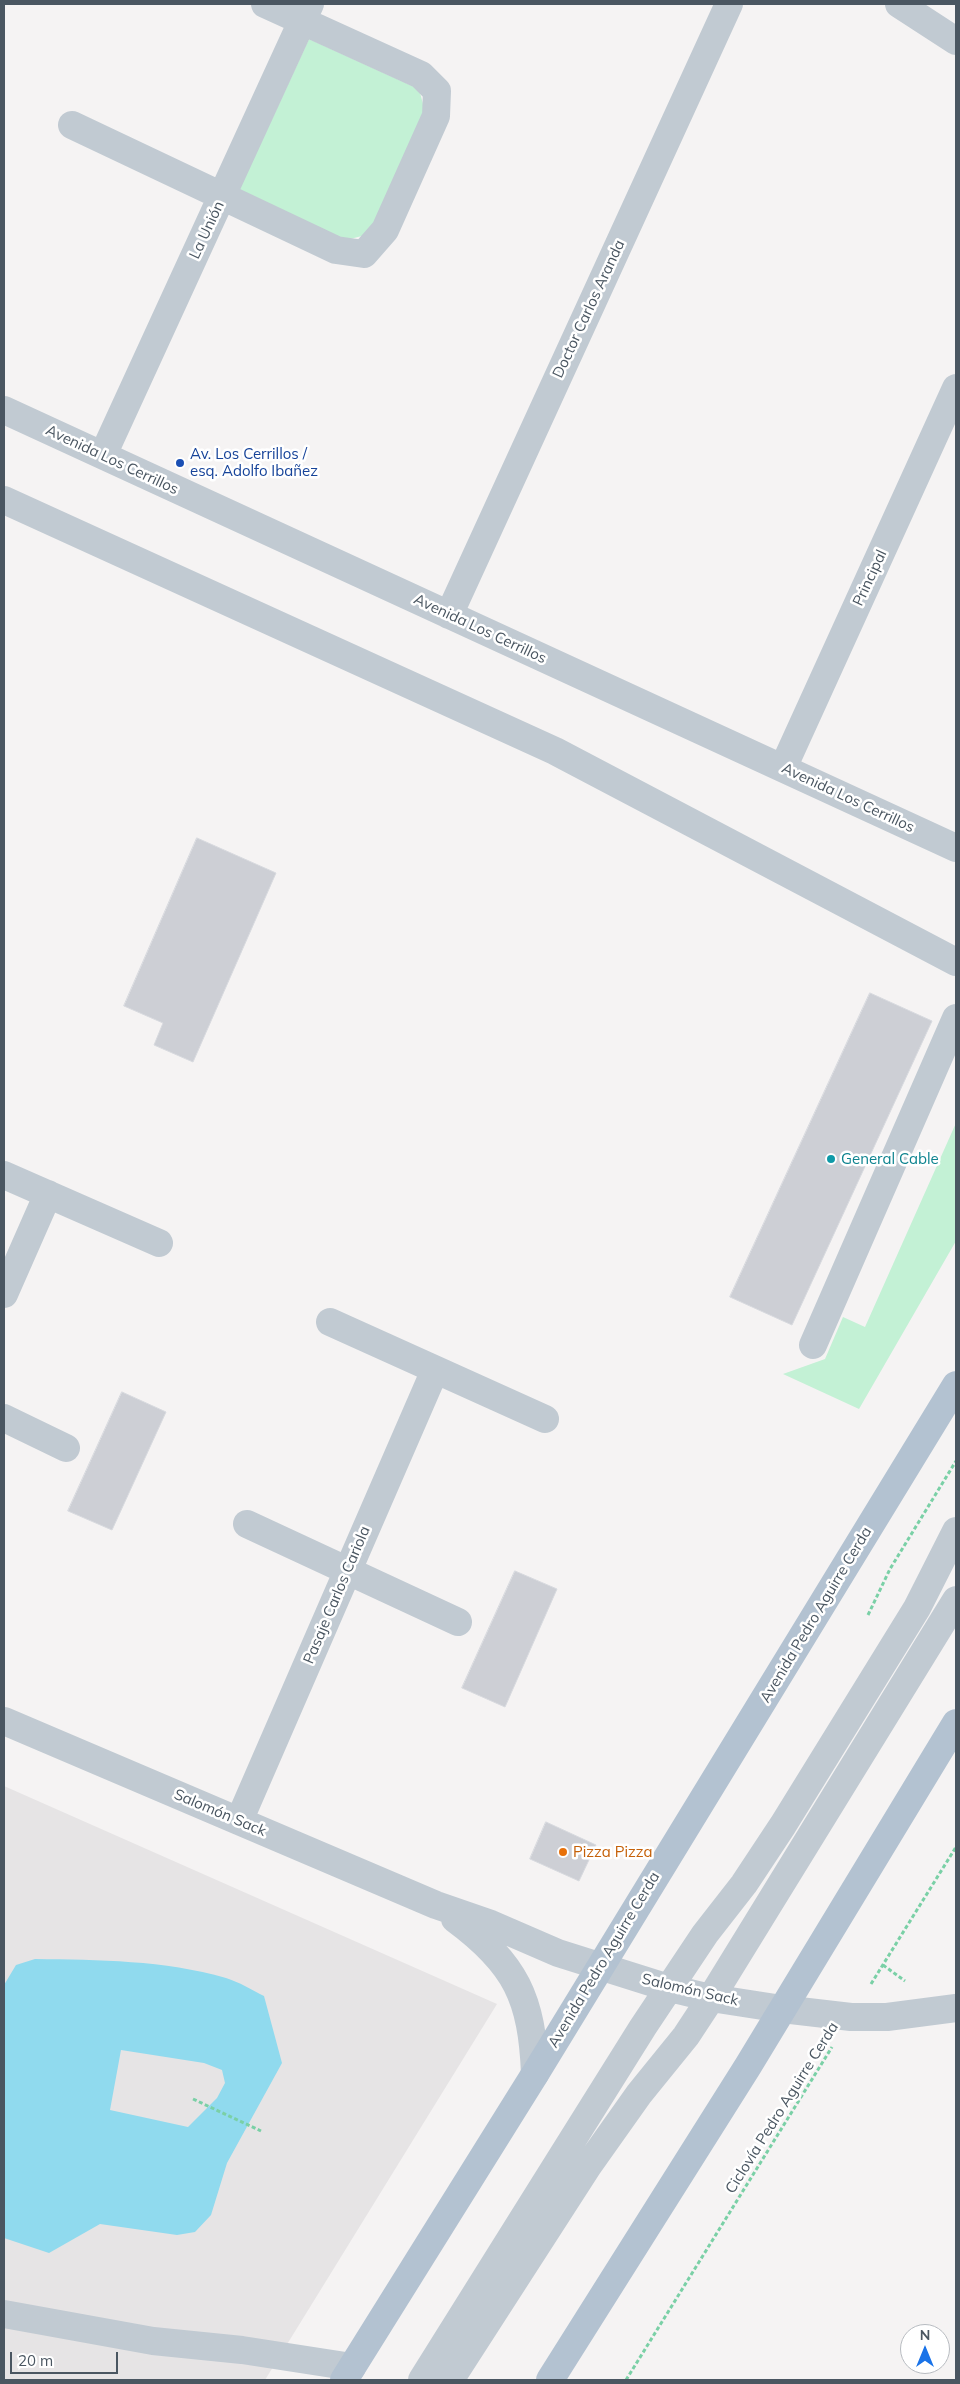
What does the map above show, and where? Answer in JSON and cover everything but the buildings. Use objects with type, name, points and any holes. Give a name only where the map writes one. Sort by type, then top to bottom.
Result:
[{"type":"main road","name":"Avenida Pedro Aguirre Cerda","points":[[348,2374],[535,2074],[956,1385]]},
{"type":"main road","points":[[550,2380],[782,2010],[956,1723]]},
{"type":"street","points":[[72,125],[336,250],[364,254],[385,230],[436,116],[437,91],[420,75],[306,13],[265,4]]},
{"type":"street","name":"Doctor Carlos Aranda","points":[[449,615],[729,4]]},
{"type":"street","points":[[899,4],[956,41]]},
{"type":"street","name":"La Unión","points":[[103,456],[306,13]]},
{"type":"street","name":"Principal","points":[[783,768],[956,388]]},
{"type":"street","name":"Avenida Los Cerrillos","points":[[4,410],[956,848]]},
{"type":"street","points":[[4,500],[555,751],[953,952]]},
{"type":"street","points":[[813,1345],[956,1018]]},
{"type":"street","points":[[4,1175],[159,1243]]},
{"type":"street","points":[[4,1294],[48,1194]]},
{"type":"street","points":[[330,1322],[545,1419]]},
{"type":"street","name":"Pasaje Carlos Cariola","points":[[239,1821],[434,1370]]},
{"type":"street","points":[[4,1418],[66,1448]]},
{"type":"street","points":[[247,1524],[458,1622]]},
{"type":"street","points":[[422,2380],[669,1988],[705,1934],[744,1884],[784,1825],[917,1608],[956,1531]]},
{"type":"street","points":[[450,2380],[588,2166],[639,2094],[686,2036],[711,1998],[956,1600]]},
{"type":"street","name":"Salomón Sack","points":[[4,1721],[436,1905],[491,1924],[558,1954],[669,1988],[711,1998],[782,2010],[851,2017],[887,2017],[956,2008]]},
{"type":"street","name":"Salomón Sack","points":[[436,1905],[482,1939],[506,1965],[519,1990],[529,2017],[534,2045],[535,2074]]},
{"type":"street","points":[[4,2314],[153,2341],[242,2350],[348,2374]]},
{"type":"path","points":[[868,1615],[890,1569],[956,1461]]},
{"type":"path","name":"Ciclovía Pedro Aguirre Cerda","points":[[626,2380],[956,1847]]},
{"type":"path","points":[[193,2099],[261,2131]]},
{"type":"shaded area","points":[[4,1786],[497,2004],[265,2380],[4,2380]]},
{"type":"green space","points":[[309,39],[419,89],[426,115],[370,234],[346,240],[239,190]]},
{"type":"green space","points":[[956,1123],[956,1241],[859,1409],[783,1374],[825,1359],[843,1317],[865,1327]]},
{"type":"water","points":[[35,1959],[155,1964],[226,1978],[264,1996],[282,2063],[227,2163],[211,2215],[195,2232],[177,2235],[100,2224],[49,2253],[4,2238],[4,1985],[16,1965]],"holes":[[[121,2050],[204,2063],[222,2070],[225,2083],[217,2098],[188,2127],[110,2110]]]},
{"type":"place","name":"Av. Los Cerrillos / esq. Adolfo Ibañez","points":[[180,463]]},
{"type":"place","name":"General Cable","points":[[831,1159]]},
{"type":"place","name":"Pizza Pizza","points":[[563,1852]]}]
